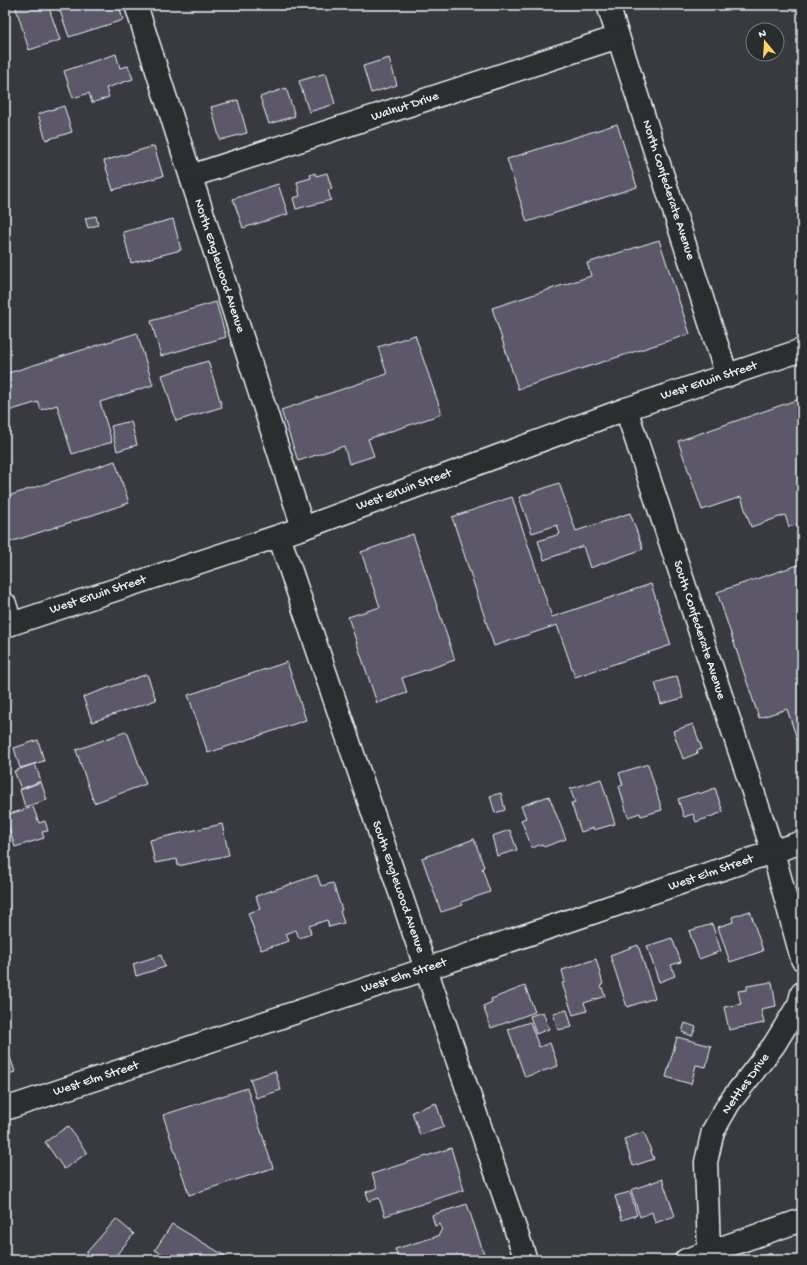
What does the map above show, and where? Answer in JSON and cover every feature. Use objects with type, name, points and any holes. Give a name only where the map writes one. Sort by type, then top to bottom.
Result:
[{"type":"street","name":"North Englewood Avenue","points":[[136,5],[303,528]]},
{"type":"street","name":"North Confederate Avenue","points":[[608,5],[727,376]]},
{"type":"street","name":"Walnut Drive","points":[[191,176],[618,37]]},
{"type":"street","name":"West Erwin Street","points":[[7,618],[303,528],[626,409],[802,350]]},
{"type":"street","name":"South Confederate Avenue","points":[[626,409],[773,852]]},
{"type":"street","name":"South Englewood Avenue","points":[[279,536],[526,1260]]},
{"type":"street","name":"West Elm Street","points":[[5,1109],[802,842]]},
{"type":"street","points":[[773,852],[802,959]]},
{"type":"street","name":"Nettles Drive","points":[[709,1253],[706,1162],[713,1131],[729,1103],[774,1045],[799,1004],[802,993]]},
{"type":"street","points":[[686,1260],[802,1220]]},
{"type":"building","points":[[15,5],[48,5],[60,40],[29,50]]},
{"type":"building","points":[[58,5],[119,5],[123,20],[69,37]]},
{"type":"building","points":[[116,54],[120,68],[128,66],[133,79],[106,88],[109,97],[92,103],[89,93],[73,98],[64,71]]},
{"type":"building","points":[[389,58],[397,85],[371,93],[363,66]]},
{"type":"building","points":[[326,73],[335,104],[309,112],[299,81]]},
{"type":"building","points":[[286,88],[295,116],[269,124],[260,97]]},
{"type":"building","points":[[238,100],[247,133],[220,140],[211,107]]},
{"type":"building","points":[[64,106],[72,132],[46,140],[38,114]]},
{"type":"building","points":[[617,124],[637,187],[527,222],[507,159]]},
{"type":"building","points":[[154,146],[163,176],[113,190],[104,161]]},
{"type":"building","points":[[315,173],[316,176],[327,173],[332,189],[328,190],[331,200],[296,209],[293,198],[300,196],[297,182],[311,178],[310,175]]},
{"type":"building","points":[[278,184],[288,214],[243,228],[233,199]]},
{"type":"building","points":[[96,216],[98,225],[88,228],[85,218]]},
{"type":"building","points":[[173,219],[181,250],[131,263],[123,232]]},
{"type":"building","points":[[659,240],[690,334],[518,389],[492,308],[591,276],[587,263]]},
{"type":"building","points":[[216,302],[226,337],[161,356],[151,321]]},
{"type":"building","points":[[137,333],[153,385],[100,402],[112,442],[72,454],[57,405],[41,410],[38,402],[5,412],[5,374]]},
{"type":"building","points":[[415,335],[442,414],[368,439],[374,456],[349,464],[344,446],[298,461],[281,410],[387,374],[378,347]]},
{"type":"building","points":[[208,361],[222,407],[176,421],[162,375]]},
{"type":"building","points":[[802,398],[802,523],[789,527],[785,515],[751,527],[741,497],[702,510],[678,441]]},
{"type":"building","points":[[131,421],[137,445],[117,451],[111,426]]},
{"type":"building","points":[[115,461],[129,503],[7,543],[5,537],[5,497]]},
{"type":"building","points":[[559,483],[576,531],[630,513],[643,549],[590,568],[583,546],[544,560],[538,541],[560,534],[557,525],[532,533],[519,497]]},
{"type":"building","points":[[512,497],[552,617],[651,584],[671,645],[575,677],[557,625],[494,646],[452,517]]},
{"type":"building","points":[[413,534],[455,660],[402,678],[407,693],[377,703],[348,617],[380,607],[361,552]]},
{"type":"building","points":[[801,564],[802,754],[787,709],[759,718],[717,592]]},
{"type":"building","points":[[287,662],[306,720],[208,753],[188,695]]},
{"type":"building","points":[[147,674],[156,700],[92,722],[83,697]]},
{"type":"building","points":[[677,676],[683,698],[661,704],[655,683]]},
{"type":"building","points":[[693,724],[702,749],[697,750],[698,753],[683,759],[673,731]]},
{"type":"building","points":[[125,732],[128,734],[146,784],[94,803],[76,750]]},
{"type":"building","points":[[38,740],[44,761],[20,768],[14,748]]},
{"type":"building","points":[[35,764],[41,781],[21,789],[14,771]]},
{"type":"building","points":[[648,764],[662,810],[641,816],[640,813],[628,817],[619,786],[623,785],[619,773]]},
{"type":"building","points":[[601,779],[615,824],[581,832],[571,803],[575,802],[570,789]]},
{"type":"building","points":[[41,782],[47,800],[25,807],[20,790]]},
{"type":"building","points":[[715,788],[723,812],[696,822],[693,814],[684,817],[678,799]]},
{"type":"building","points":[[501,793],[505,810],[495,813],[490,796]]},
{"type":"building","points":[[549,796],[566,839],[544,847],[542,844],[532,848],[521,820],[526,818],[521,806]]},
{"type":"building","points":[[5,800],[9,814],[33,807],[39,823],[45,821],[48,831],[42,832],[44,838],[15,847],[5,816]]},
{"type":"building","points":[[222,824],[229,855],[178,866],[177,859],[155,863],[150,840]]},
{"type":"building","points":[[510,830],[517,850],[497,856],[492,836]]},
{"type":"building","points":[[474,839],[484,867],[482,868],[490,892],[461,902],[463,905],[441,912],[422,858]]},
{"type":"building","points":[[317,875],[321,886],[333,883],[342,910],[340,911],[344,923],[329,927],[327,920],[309,926],[311,934],[299,938],[296,930],[286,934],[289,941],[261,950],[248,913],[260,909],[256,896]]},
{"type":"building","points":[[750,911],[763,951],[730,962],[718,927],[733,922],[732,917]]},
{"type":"building","points":[[712,924],[721,951],[699,959],[689,931]]},
{"type":"building","points":[[672,938],[681,962],[671,965],[675,976],[659,982],[647,946]]},
{"type":"building","points":[[638,945],[655,998],[627,1007],[610,955]]},
{"type":"building","points":[[161,955],[165,967],[136,976],[133,964]]},
{"type":"building","points":[[596,959],[603,984],[601,985],[605,996],[584,1003],[587,1011],[573,1015],[562,983],[565,982],[562,970]]},
{"type":"building","points":[[772,982],[776,1006],[761,1009],[764,1023],[729,1030],[724,1007],[741,1004],[738,991],[747,990],[747,986]]},
{"type":"building","points":[[525,986],[535,1012],[491,1028],[483,1006],[492,1002],[491,999]]},
{"type":"building","points":[[567,1010],[572,1027],[558,1030],[553,1013]]},
{"type":"building","points":[[543,1012],[549,1029],[536,1034],[530,1016]]},
{"type":"building","points":[[530,1022],[539,1047],[550,1043],[558,1066],[525,1077],[508,1029]]},
{"type":"building","points":[[685,1023],[696,1027],[692,1036],[682,1032]]},
{"type":"building","points":[[677,1037],[711,1046],[706,1067],[696,1065],[691,1084],[666,1077]]},
{"type":"building","points":[[5,1042],[15,1072],[5,1075]]},
{"type":"building","points":[[275,1071],[281,1090],[256,1098],[250,1079]]},
{"type":"building","points":[[247,1088],[273,1168],[189,1195],[163,1115]]},
{"type":"building","points":[[436,1103],[444,1127],[420,1135],[412,1112]]},
{"type":"building","points":[[68,1126],[87,1153],[64,1169],[45,1142]]},
{"type":"building","points":[[644,1132],[654,1159],[633,1166],[624,1139]]},
{"type":"building","points":[[451,1148],[464,1190],[385,1216],[379,1198],[369,1201],[366,1192],[377,1188],[372,1174]]},
{"type":"building","points":[[662,1179],[675,1216],[655,1223],[652,1212],[640,1217],[631,1190]]},
{"type":"building","points":[[630,1192],[637,1215],[622,1220],[615,1196]]},
{"type":"building","points":[[467,1204],[486,1260],[399,1260],[395,1249],[438,1236],[442,1229],[440,1224],[435,1226],[432,1215]]},
{"type":"building","points":[[116,1219],[134,1234],[117,1254],[124,1260],[80,1260]]},
{"type":"building","points":[[172,1224],[232,1260],[173,1260],[155,1250]]},
{"type":"building","points":[[771,1253],[773,1260],[750,1260]]}]
